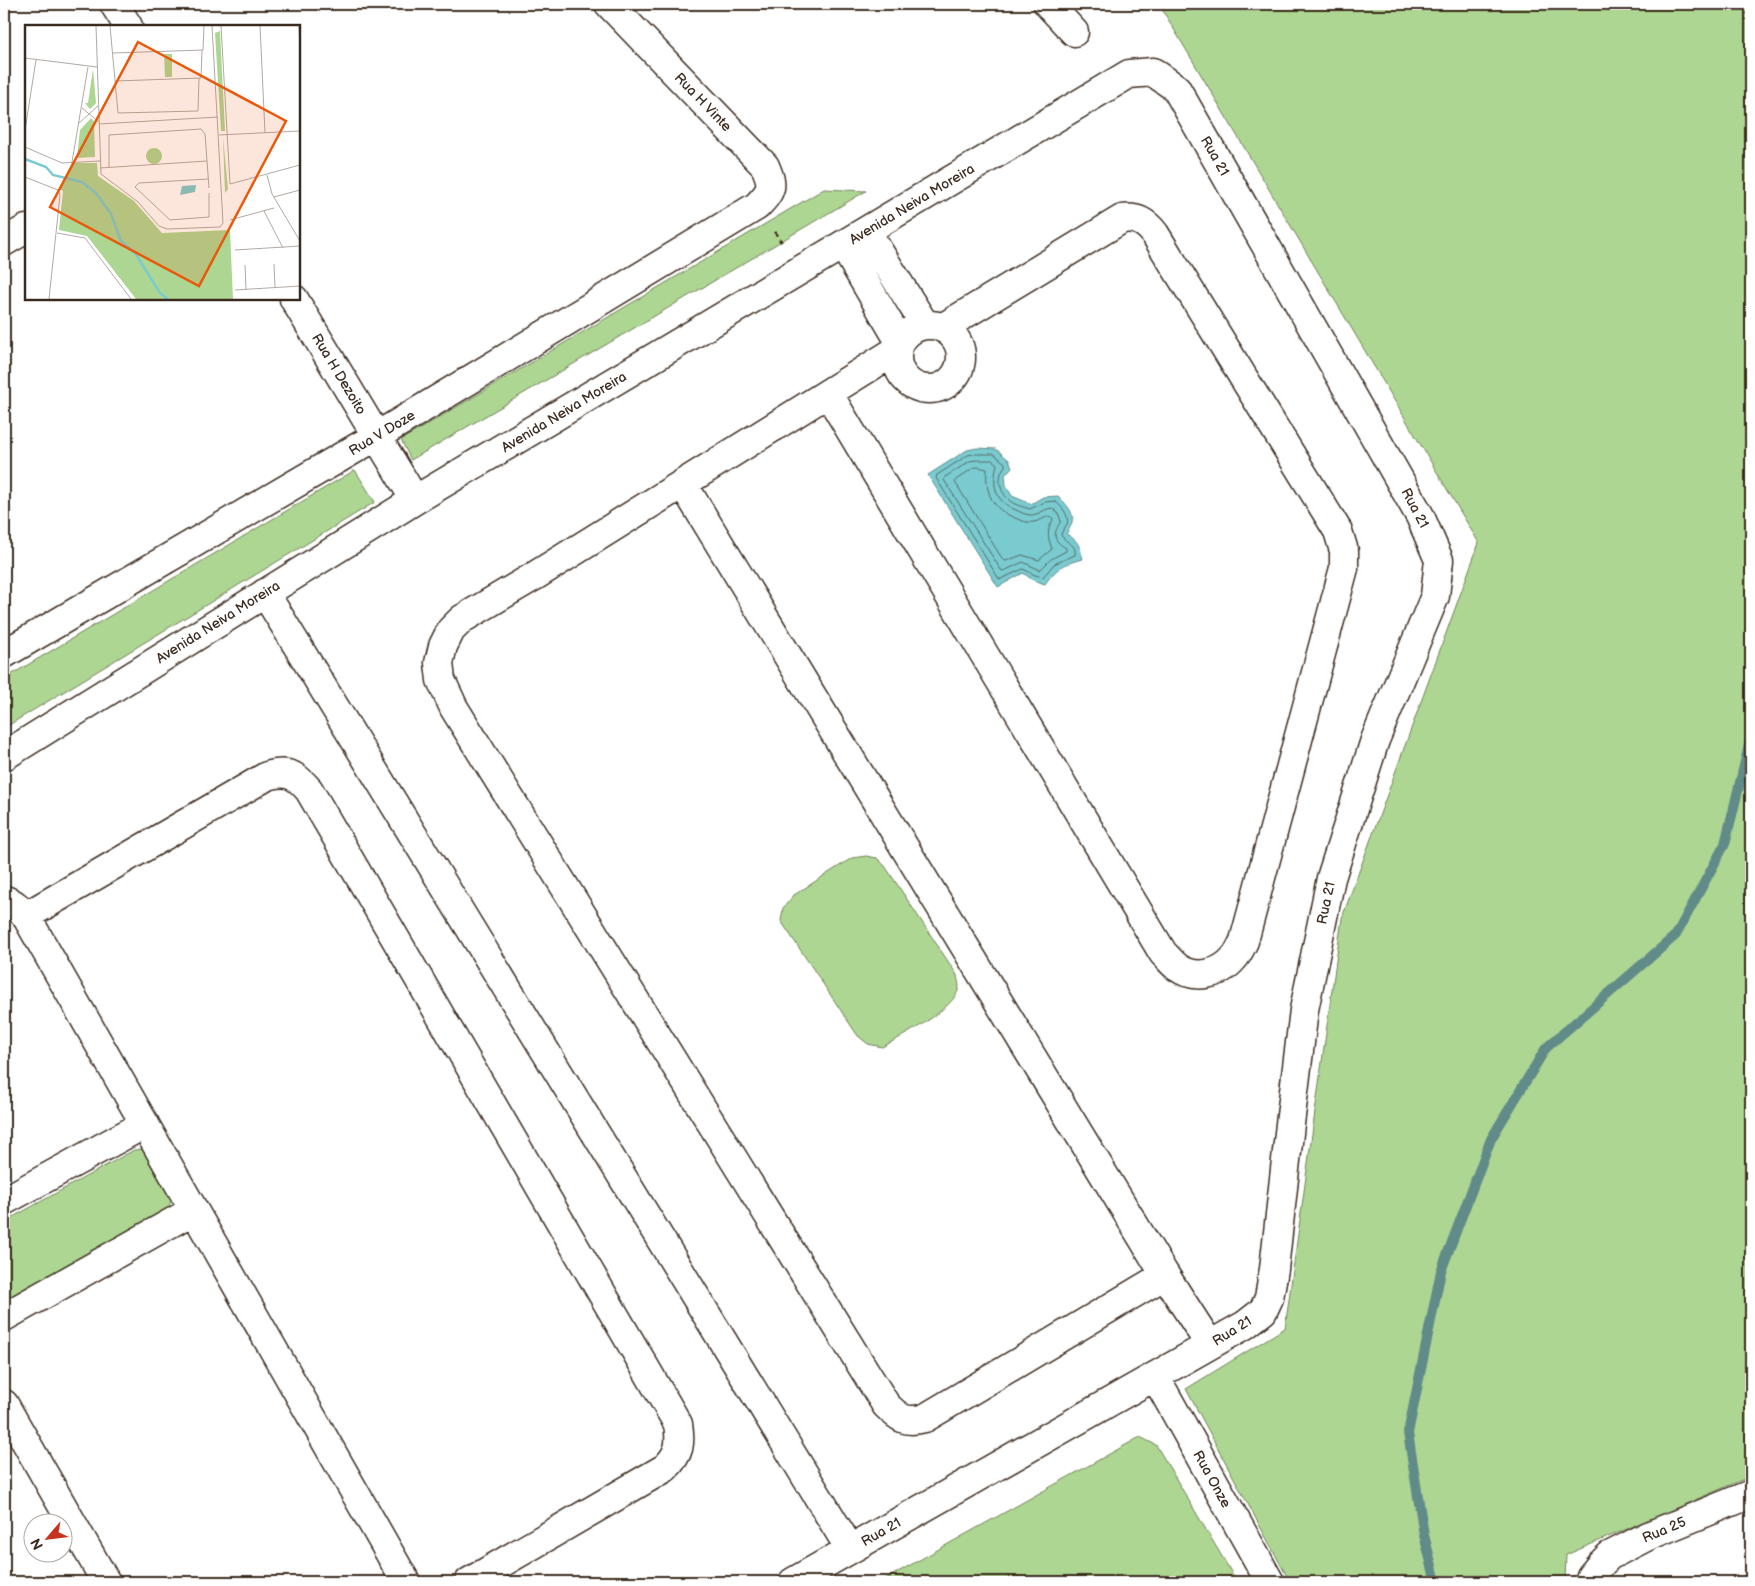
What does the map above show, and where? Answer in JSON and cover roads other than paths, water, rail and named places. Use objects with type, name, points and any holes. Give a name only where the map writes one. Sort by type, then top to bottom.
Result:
[{"type":"street","points":[[114,4],[127,25]]},
{"type":"street","name":"Rua H Vinte","points":[[609,4],[765,166],[771,180],[770,192],[757,206]]},
{"type":"street","points":[[1048,4],[1074,32]]},
{"type":"street","name":"Rua 21","points":[[793,1582],[1245,1325],[1263,1311],[1269,1298],[1274,1269],[1304,1010],[1331,878],[1375,740],[1435,596],[1439,560],[1420,516],[1176,88],[1153,72],[1129,74]]},
{"type":"street","name":"Avenida Neiva Moreira","points":[[4,756],[415,500],[1129,74]]},
{"type":"street","name":"Rua V Doze","points":[[4,654],[377,436],[757,206]]},
{"type":"street","points":[[828,393],[1163,953],[1178,968],[1191,974],[1206,975],[1220,970],[1234,959],[1244,941],[1344,568],[1344,551],[1338,531],[1156,234],[1141,220],[1132,217],[1122,219],[934,326],[911,331],[899,346],[828,393],[684,484],[462,619],[451,630],[443,646],[439,662],[441,680],[454,708],[886,1405],[895,1414],[904,1420],[914,1421],[925,1418],[1165,1275]]},
{"type":"street","points":[[4,242],[25,230]]},
{"type":"street","points":[[855,238],[892,272],[934,326],[954,337],[959,346],[961,356],[960,367],[947,384],[938,388],[927,389],[908,381],[901,373],[899,368],[899,346],[868,287],[855,238]]},
{"type":"street","name":"Rua H Dezoito","points":[[295,300],[415,500]]},
{"type":"street","points":[[684,484],[1165,1275],[1210,1345]]},
{"type":"street","points":[[265,593],[845,1553],[833,1582]]},
{"type":"street","points":[[26,916],[266,776],[278,772],[289,774],[300,780],[309,790],[678,1424],[680,1436],[678,1449],[674,1460],[665,1468],[469,1582]]},
{"type":"street","points":[[4,900],[18,907],[26,916],[406,1582]]},
{"type":"street","points":[[4,1201],[145,1124]]},
{"type":"street","points":[[4,1317],[194,1210]]},
{"type":"street","name":"Rua Onze","points":[[1155,1376],[1270,1582]]},
{"type":"street","points":[[4,1404],[106,1582]]},
{"type":"street","name":"Rua 25","points":[[1589,1582],[1591,1576],[1609,1556],[1648,1536],[1751,1494]]},
{"type":"water","points":[[977,448],[996,449],[1009,460],[1012,467],[1005,475],[1006,485],[1012,496],[1031,504],[1043,497],[1058,496],[1063,501],[1072,514],[1072,523],[1066,534],[1078,544],[1083,559],[1061,567],[1045,584],[1033,580],[1023,573],[998,587],[928,475],[967,450]]},
{"type":"waterway","points":[[1436,1582],[1424,1535],[1408,1433],[1441,1271],[1491,1139],[1546,1048],[1676,935],[1725,844],[1751,737]]}]
